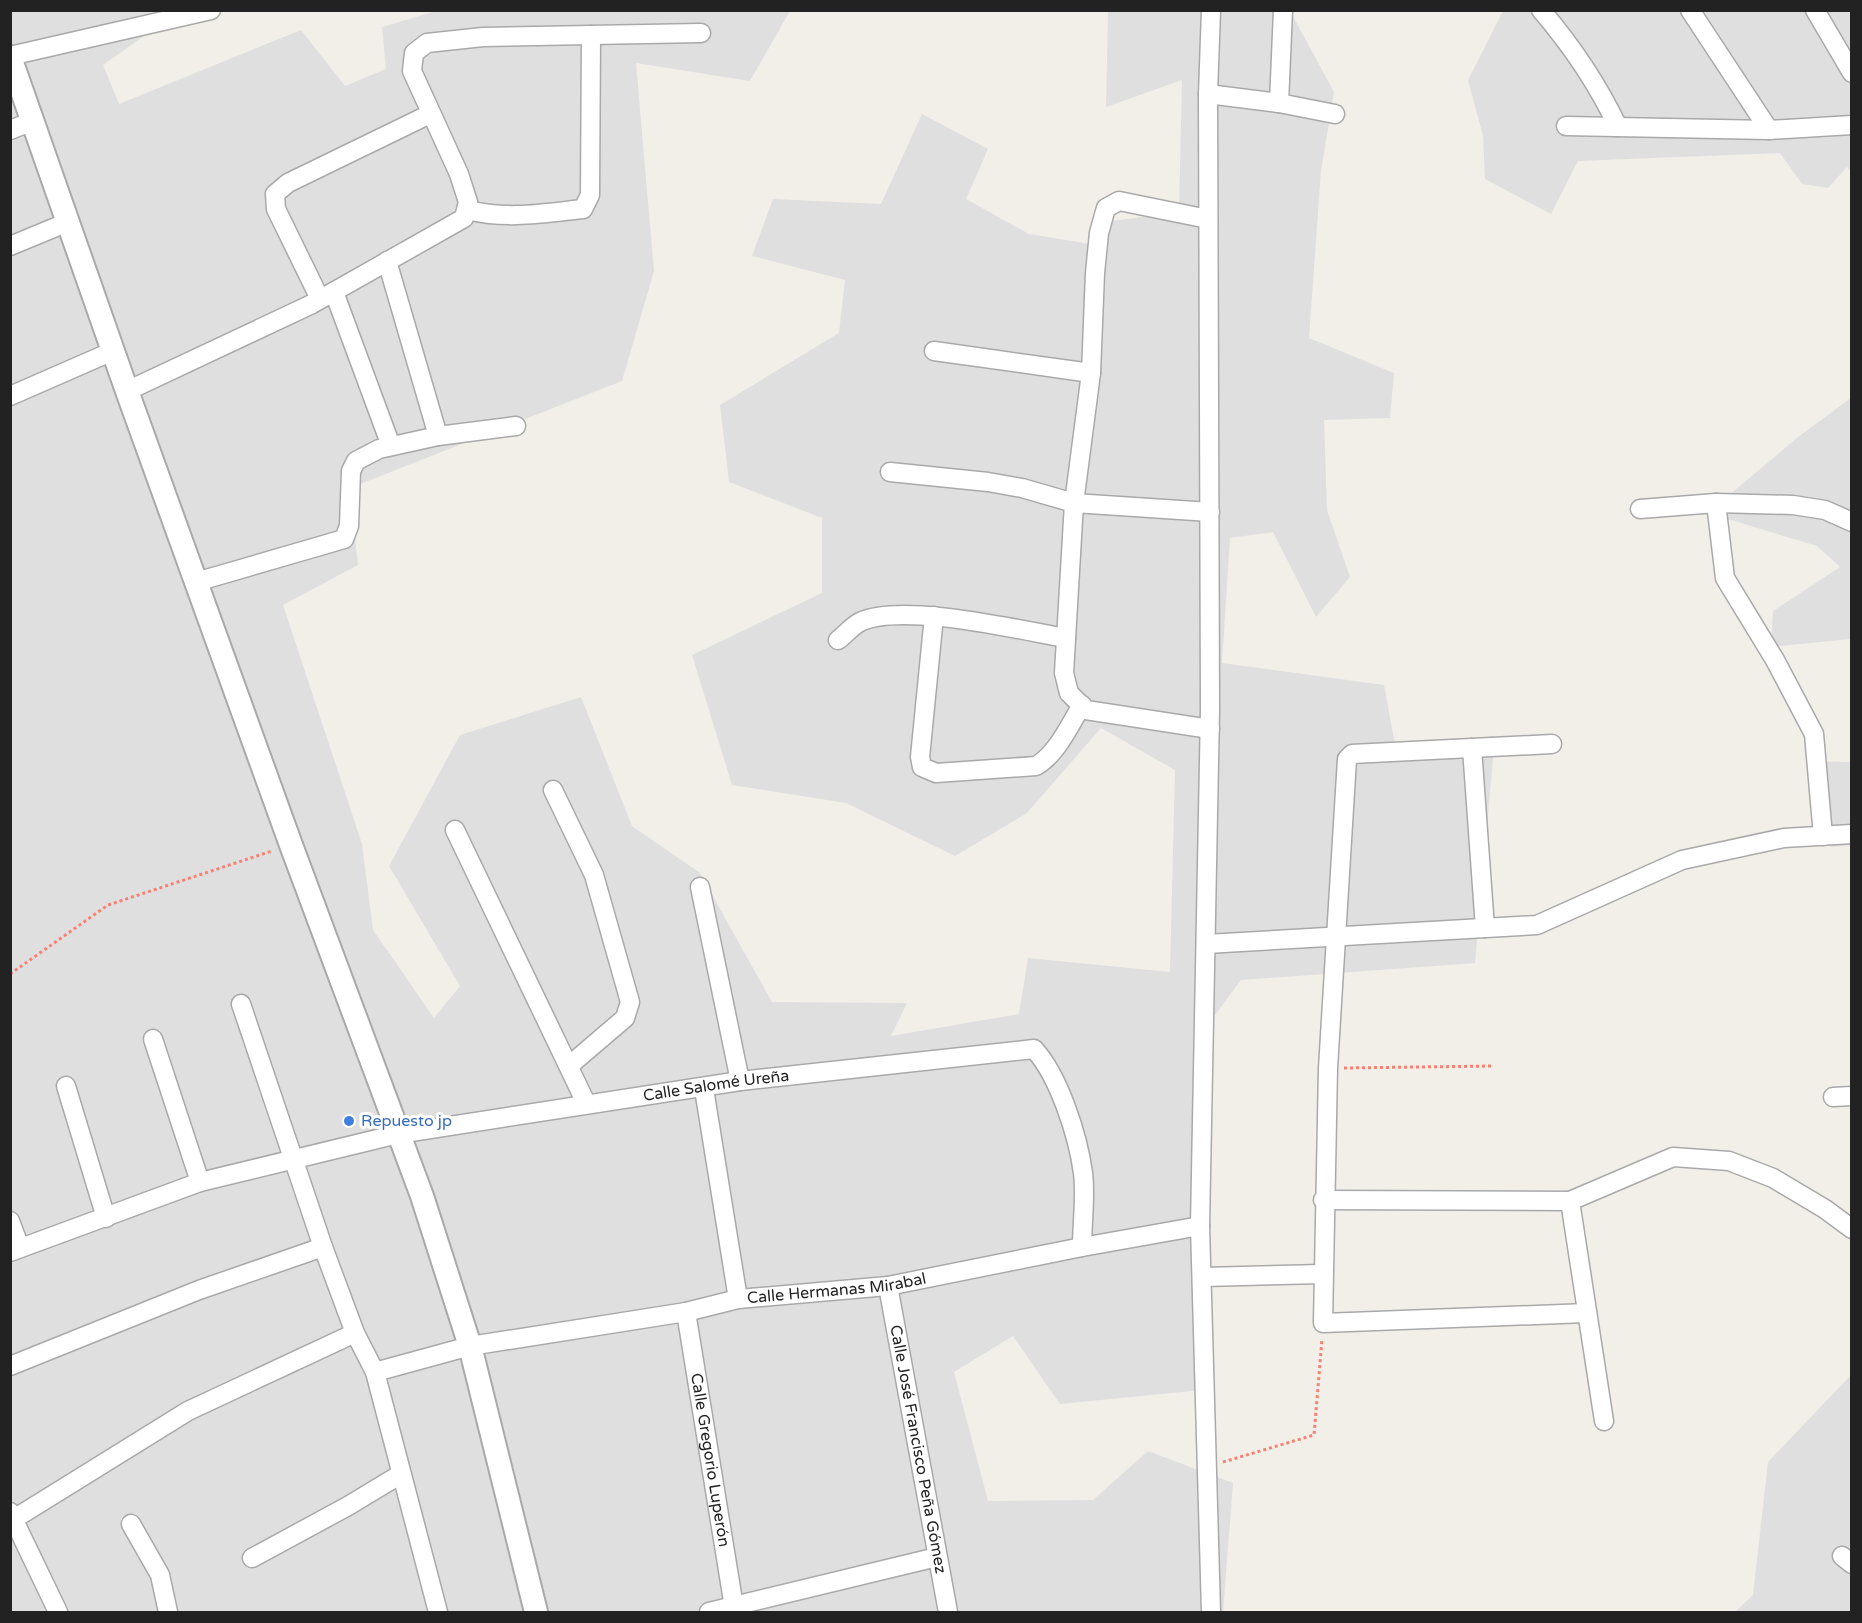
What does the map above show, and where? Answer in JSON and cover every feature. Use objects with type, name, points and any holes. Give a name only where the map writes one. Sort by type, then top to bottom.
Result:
[{"type":"street","points":[[211,10],[10,56],[112,351],[422,1196],[470,1346],[536,1612]]},
{"type":"street","points":[[1211,10],[1208,94],[1210,729],[1200,1226],[1211,1612]]},
{"type":"street","points":[[1279,103],[1283,10]]},
{"type":"street","points":[[1541,10],[1558,30],[1598,89],[1618,127]]},
{"type":"street","points":[[1690,10],[1769,130]]},
{"type":"street","points":[[1815,10],[1851,73]]},
{"type":"street","points":[[127,391],[327,296],[464,218],[468,210],[468,202],[459,174],[412,71],[414,53],[422,46],[483,37],[701,33]]},
{"type":"street","points":[[468,210],[486,214],[524,216],[584,209],[590,195],[591,35]]},
{"type":"street","points":[[1208,94],[1279,103],[1335,114]]},
{"type":"street","points":[[391,446],[327,296],[276,209],[275,194],[288,183],[430,114]]},
{"type":"street","points":[[10,130],[33,121]]},
{"type":"street","points":[[1566,126],[1769,130],[1851,125]]},
{"type":"street","points":[[1208,219],[1119,201],[1106,208],[1099,233],[1091,373],[1074,503],[1064,673],[1069,693],[1093,712],[1210,729]]},
{"type":"street","points":[[10,246],[68,222]]},
{"type":"street","points":[[387,261],[438,436]]},
{"type":"street","points":[[10,396],[112,351]]},
{"type":"street","points":[[934,351],[1091,373]]},
{"type":"street","points":[[196,582],[344,539],[349,526],[351,471],[363,456],[391,446],[438,436],[516,426]]},
{"type":"street","points":[[890,472],[988,482],[1023,488],[1074,503],[1210,512]]},
{"type":"street","points":[[1716,503],[1725,578],[1775,660],[1814,734],[1823,836]]},
{"type":"street","points":[[1640,509],[1716,503],[1793,505],[1825,510],[1851,522]]},
{"type":"street","points":[[838,640],[860,622],[881,617],[934,616],[1066,638]]},
{"type":"street","points":[[934,616],[920,757],[922,766],[929,772],[1036,766],[1043,762],[1057,746],[1082,705]]},
{"type":"street","points":[[1552,744],[1352,753],[1347,759],[1328,1068],[1323,1200],[1323,1323],[1587,1313]]},
{"type":"street","points":[[1472,748],[1485,928]]},
{"type":"street","points":[[553,790],[594,875],[630,1002],[625,1018],[570,1065]]},
{"type":"street","points":[[456,830],[570,1065],[586,1103]]},
{"type":"street","points":[[1206,944],[1537,925],[1682,860],[1784,838],[1851,834]]},
{"type":"street","points":[[700,887],[740,1082]]},
{"type":"street","points":[[241,1004],[323,1246],[355,1333],[375,1372],[438,1612]]},
{"type":"street","points":[[153,1039],[200,1182]]},
{"type":"street","name":"Calle Salomé Ureña","points":[[15,1250],[200,1182],[294,1157],[398,1134],[586,1103],[704,1089],[740,1082],[1034,1049],[1043,1058],[1063,1096],[1083,1173],[1082,1246]]},
{"type":"street","points":[[66,1086],[106,1218]]},
{"type":"street","points":[[704,1089],[738,1299]]},
{"type":"street","points":[[1833,1097],[1851,1096]]},
{"type":"street","points":[[1323,1200],[1570,1201],[1673,1157],[1730,1161],[1773,1178],[1825,1209],[1851,1229]]},
{"type":"street","points":[[1570,1201],[1604,1421]]},
{"type":"street","points":[[10,1221],[15,1250]]},
{"type":"street","name":"Calle Hermanas Mirabal","points":[[375,1372],[470,1346],[686,1312],[738,1299],[888,1286],[1082,1246],[1200,1226]]},
{"type":"street","points":[[10,1366],[199,1290],[323,1246]]},
{"type":"street","points":[[1203,1277],[1322,1274]]},
{"type":"street","name":"Calle José Francisco Peña Gómez","points":[[888,1286],[948,1612]]},
{"type":"street","name":"Calle Gregorio Luperón","points":[[686,1312],[734,1607]]},
{"type":"street","points":[[58,1612],[12,1515],[188,1411],[355,1333]]},
{"type":"street","points":[[252,1558],[348,1506],[400,1474]]},
{"type":"street","points":[[131,1524],[160,1575],[168,1612]]},
{"type":"street","points":[[709,1612],[937,1557]]},
{"type":"path","points":[[10,974],[108,905],[291,844]]},
{"type":"path","points":[[1328,1068],[1493,1066]]},
{"type":"path","points":[[1207,1467],[1314,1435],[1323,1323]]},
{"type":"shaded area","points":[[11,11],[179,11],[103,65],[119,104],[301,30],[345,86],[386,69],[382,27],[436,11],[790,11],[750,81],[636,63],[654,271],[622,381],[350,488],[358,565],[283,605],[362,844],[373,930],[434,1018],[460,986],[389,866],[460,735],[581,697],[632,826],[700,873],[772,1002],[907,1003],[891,1036],[1019,1014],[1028,958],[1170,972],[1175,770],[1101,728],[1027,813],[955,856],[846,803],[732,785],[692,655],[822,593],[822,518],[729,482],[720,405],[839,333],[845,280],[752,256],[773,199],[881,204],[922,114],[988,149],[966,199],[1029,234],[1090,244],[1097,223],[1179,212],[1182,80],[1106,107],[1108,11],[1290,11],[1334,92],[1321,171],[1309,338],[1394,373],[1390,418],[1324,420],[1327,510],[1350,577],[1316,617],[1273,532],[1230,538],[1222,663],[1384,685],[1395,745],[1495,736],[1475,963],[1241,980],[1203,1031],[1212,1389],[1060,1404],[1013,1336],[954,1372],[988,1501],[1093,1500],[1148,1451],[1233,1483],[1223,1612],[11,1612]]},
{"type":"shaded area","points":[[1503,11],[1851,11],[1851,171],[1847,167],[1828,188],[1802,184],[1780,153],[1578,161],[1551,214],[1485,179],[1483,136],[1468,80]]},
{"type":"shaded area","points":[[1851,398],[1851,639],[1771,647],[1773,611],[1840,567],[1817,546],[1708,513],[1798,437]]},
{"type":"shaded area","points":[[1807,761],[1851,762],[1851,845],[1832,847]]},
{"type":"shaded area","points":[[1851,1375],[1851,1612],[1735,1612],[1753,1595],[1768,1462]]},
{"type":"place","name":"Repuesto jp","points":[[349,1121]]}]
